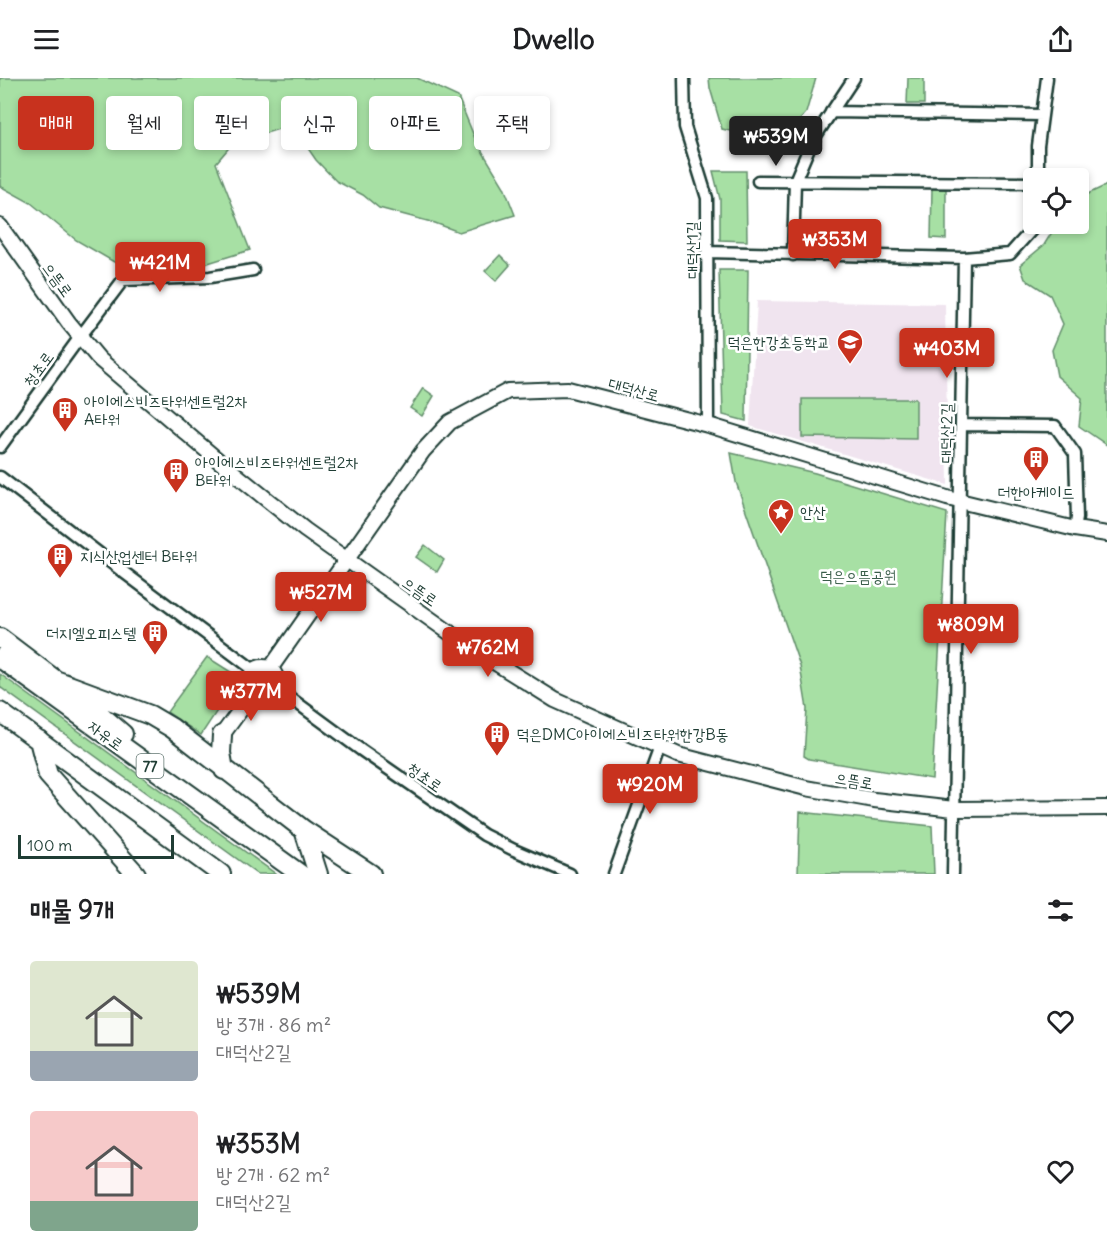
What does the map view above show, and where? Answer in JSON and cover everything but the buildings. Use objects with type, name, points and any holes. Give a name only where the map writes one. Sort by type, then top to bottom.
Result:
[{"type":"highway","points":[[0,638],[120,731],[136,756]]},
{"type":"highway","name":"자유로","points":[[0,658],[300,874]]},
{"type":"highway","points":[[58,681],[150,715],[172,728],[304,830],[371,874]]},
{"type":"highway","points":[[0,712],[221,874]]},
{"type":"highway","points":[[192,745],[209,743],[222,735]]},
{"type":"highway","points":[[222,735],[221,753],[224,770]]},
{"type":"highway","points":[[39,740],[48,775],[136,874]]},
{"type":"highway","points":[[304,830],[318,874]]},
{"type":"street","name":"대덕산1길","points":[[684,78],[685,127],[707,198],[708,425]]},
{"type":"street","points":[[793,255],[795,181],[811,142],[854,78]]},
{"type":"street","points":[[1038,168],[1038,146],[1047,78]]},
{"type":"street","points":[[831,112],[1042,115]]},
{"type":"street","points":[[758,181],[1023,183]]},
{"type":"street","name":"으뜸로","points":[[0,226],[80,337],[99,359],[305,530],[466,645],[555,700],[678,755],[806,788],[874,800],[954,808],[1107,808]]},
{"type":"street","points":[[707,252],[964,258],[1010,254],[1028,234]]},
{"type":"street","name":"대덕산2길","points":[[954,808],[964,258]]},
{"type":"street","name":"청초로","points":[[0,447],[123,280],[210,277],[253,270]]},
{"type":"street","name":"대덕산로","points":[[270,669],[414,462],[450,422],[508,391],[568,389],[708,425],[960,502],[1075,529],[1107,534]]},
{"type":"street","points":[[961,425],[1055,426],[1075,454],[1077,518],[1075,529]]},
{"type":"street","points":[[0,477],[122,572],[254,670]]},
{"type":"street","points":[[262,666],[270,669],[276,679],[274,686],[267,692],[255,690],[250,678],[254,670],[262,666]]},
{"type":"street","name":"청초로","points":[[274,686],[361,750],[484,835],[570,874]]},
{"type":"street","points":[[222,735],[255,690]]},
{"type":"street","points":[[614,874],[660,747]]},
{"type":"street","points":[[953,874],[954,808]]},
{"type":"shaded area","name":"덕은한강초등학교","points":[[757,301],[945,304],[948,485],[750,426]]},
{"type":"green space","points":[[0,78],[417,78],[456,96],[369,96],[369,150],[462,150],[462,107],[474,136],[474,150],[481,150],[504,187],[515,215],[459,232],[379,208],[363,195],[336,181],[309,150],[357,150],[357,96],[281,96],[281,128],[269,132],[269,96],[194,96],[194,150],[227,150],[216,163],[250,250],[192,268],[114,262],[76,240],[31,203],[0,186]]},
{"type":"green space","points":[[709,78],[816,78],[806,113],[780,142],[722,129]]},
{"type":"green space","points":[[908,78],[924,78],[924,104],[907,104]]},
{"type":"green space","points":[[713,171],[746,171],[747,241],[720,240],[720,199]]},
{"type":"green space","points":[[1107,185],[1107,445],[1079,426],[1082,398],[1057,376],[1052,350],[1063,324],[1050,295],[1025,279],[1020,265],[1044,245],[1051,234],[1089,234],[1089,193]]},
{"type":"green space","points":[[932,188],[946,189],[946,239],[931,238]]},
{"type":"green space","points":[[500,255],[510,265],[496,281],[485,271]]},
{"type":"green space","points":[[719,270],[748,270],[746,421],[723,415]]},
{"type":"green space","points":[[423,388],[434,396],[422,416],[410,408]]},
{"type":"green space","points":[[802,399],[916,399],[916,439],[802,437]]},
{"type":"green space","name":"덕은으뜸공원","points":[[731,453],[815,473],[947,513],[932,779],[809,759],[804,756],[807,709],[800,666],[736,482]]},
{"type":"green space","points":[[425,545],[444,560],[437,572],[416,557]]},
{"type":"green space","points":[[207,657],[234,674],[234,685],[201,735],[167,712]]},
{"type":"green space","points":[[0,674],[276,874],[258,874],[0,687]]},
{"type":"green space","points":[[800,812],[932,826],[934,874],[798,874]]},
{"type":"place","name":"덕은한강초등학교","points":[[850,365]]},
{"type":"place","name":"아이에스비즈타워센트럴2차 A타워","points":[[65,433]]},
{"type":"place","name":"더한아케이드","points":[[1036,482]]},
{"type":"place","name":"아이에스비즈타워센트럴2차 B타워","points":[[176,494]]},
{"type":"place","name":"안산","points":[[781,535]]},
{"type":"place","name":"지식산업센터 B타워","points":[[60,579]]},
{"type":"place","name":"더지엘오피스텔","points":[[155,656]]},
{"type":"place","name":"덕은DMC아이에스비즈타워한강B동","points":[[497,757]]}]
